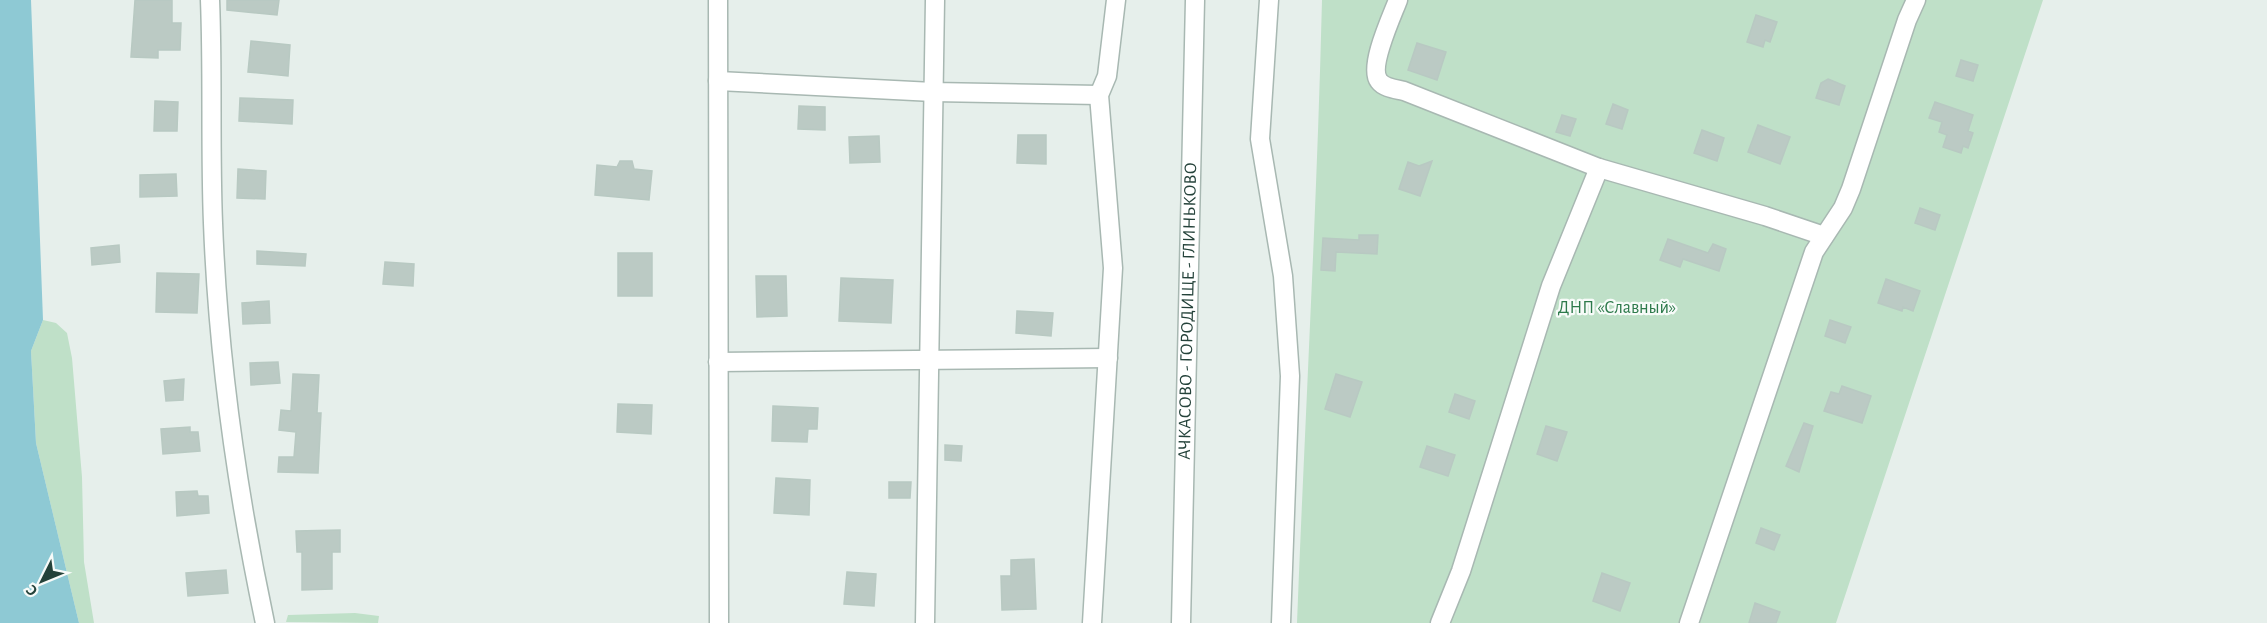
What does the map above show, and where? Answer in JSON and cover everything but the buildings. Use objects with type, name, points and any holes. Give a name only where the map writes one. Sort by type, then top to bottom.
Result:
[{"type":"street","points":[[210,0],[213,222],[221,338],[244,522],[265,623]]},
{"type":"street","points":[[718,0],[719,623]]},
{"type":"street","points":[[925,623],[935,0]]},
{"type":"street","points":[[1092,623],[1113,268],[1099,95],[1107,76],[1116,0]]},
{"type":"street","name":"АЧКАСОВО - ГОРОДИЩЕ - ГЛИНЬКОВО","points":[[1181,623],[1195,0]]},
{"type":"street","points":[[1269,0],[1260,139],[1283,276],[1290,376],[1281,623]]},
{"type":"street","points":[[1398,0],[1375,68],[1378,80],[1388,88],[1404,91],[1599,168],[1765,216],[1824,237]]},
{"type":"street","points":[[1689,623],[1815,252],[1843,208],[1851,189],[1907,20],[1916,0]]},
{"type":"street","points":[[718,81],[933,92],[1099,95]]},
{"type":"street","points":[[1440,623],[1461,571],[1551,286],[1599,168]]},
{"type":"street","points":[[718,362],[1108,357]]},
{"type":"green space","name":"ДНП «Славный»","points":[[1322,0],[2043,0],[1836,623],[1297,623]]},
{"type":"green space","points":[[43,320],[56,323],[67,333],[72,358],[82,477],[84,562],[94,623],[79,623],[36,443],[31,351]]},
{"type":"green space","points":[[355,613],[379,616],[378,623],[286,622],[288,615]]},
{"type":"water","points":[[0,0],[31,0],[43,320],[31,351],[36,443],[79,623],[0,623]]}]
